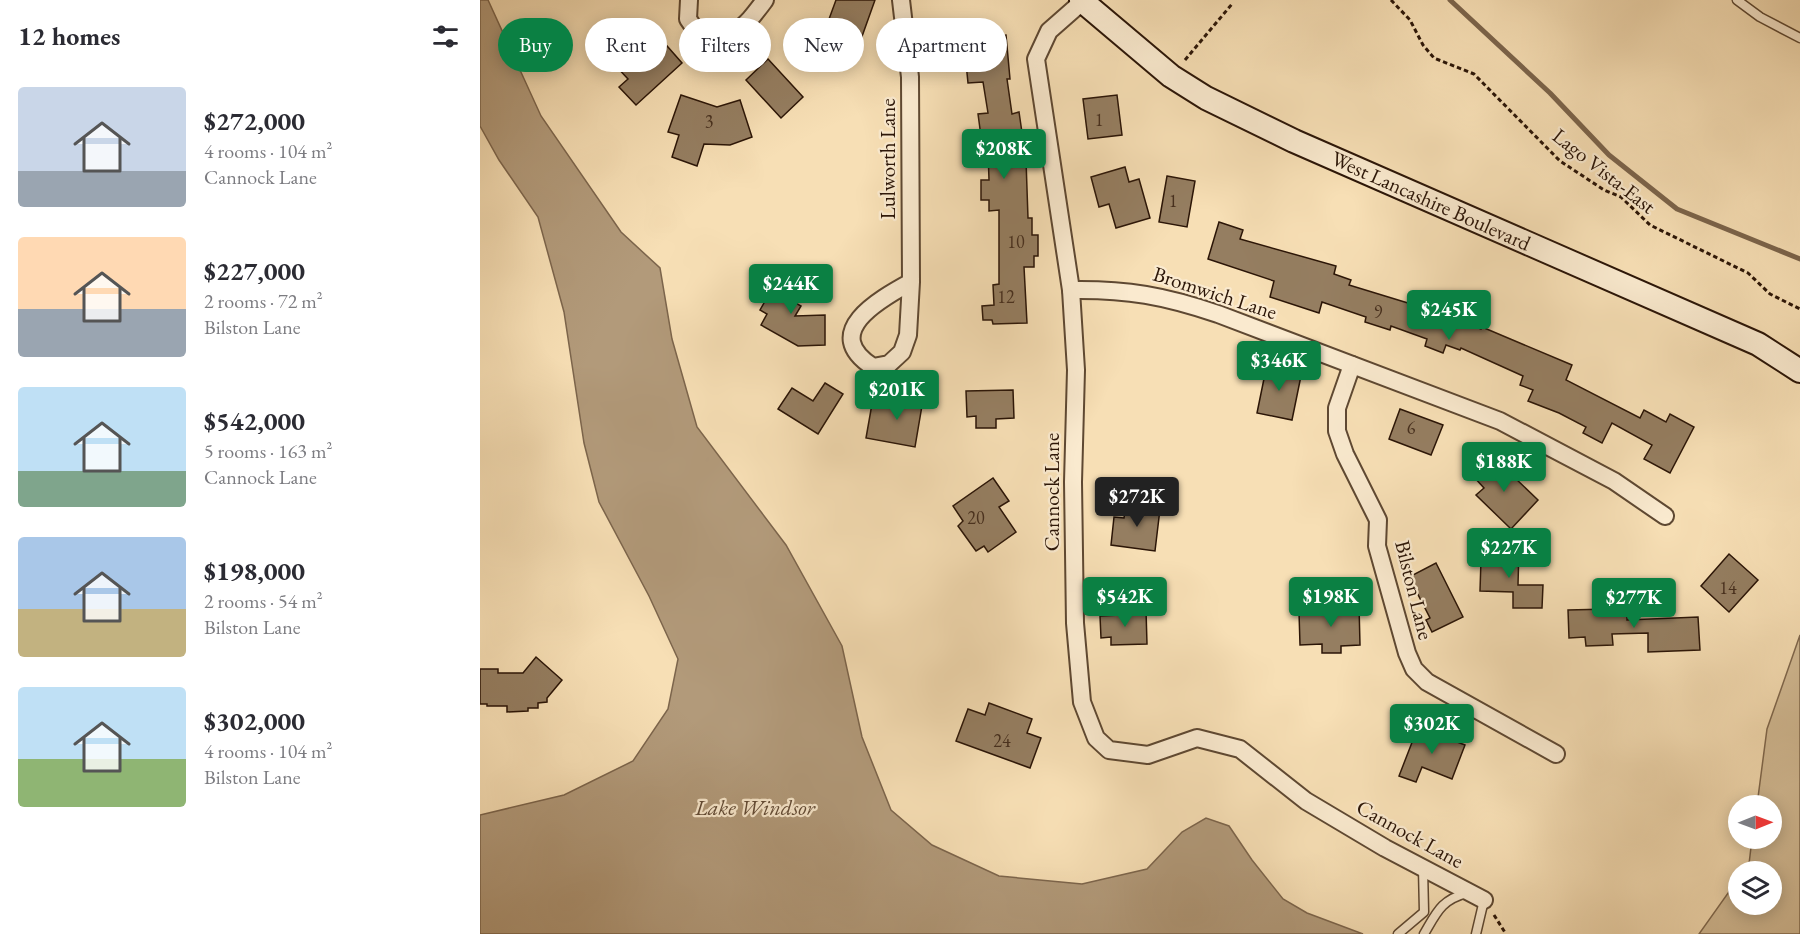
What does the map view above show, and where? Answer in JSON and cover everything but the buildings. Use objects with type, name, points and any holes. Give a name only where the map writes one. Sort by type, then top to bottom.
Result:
[{"type":"main road","name":"West Lancashire Boulevard","points":[[1082,1],[1171,76],[1206,98],[1294,141],[1758,344],[1800,371]]},
{"type":"street","points":[[689,0],[688,19],[697,32],[716,37],[738,31],[765,0]]},
{"type":"street","name":"Lulworth Lane","points":[[901,0],[910,77],[910,282],[908,335],[902,352],[889,364],[873,367],[859,358],[852,345],[854,324],[864,312],[885,296],[910,282]]},
{"type":"street","name":"Cannock Lane","points":[[1082,1],[1049,31],[1036,59],[1071,290],[1076,370],[1073,483],[1075,623],[1082,702],[1096,738],[1108,750],[1148,755],[1197,738],[1240,749],[1306,801],[1385,849],[1477,896]]},
{"type":"street","name":"Bromwich Lane","points":[[1071,290],[1131,291],[1185,303],[1352,365],[1500,422],[1614,481],[1665,516]]},
{"type":"street","name":"Bilston Lane","points":[[1352,365],[1337,408],[1337,431],[1345,454],[1378,520],[1377,546],[1407,653],[1414,669],[1427,682],[1556,754]]},
{"type":"lane","points":[[1737,0],[1760,17],[1800,38]]},
{"type":"lane","points":[[1398,934],[1424,912],[1423,868]]},
{"type":"lane","points":[[1424,934],[1439,908],[1452,897],[1477,896],[1476,934]]},
{"type":"path","name":"Lago Vista-East","points":[[1391,0],[1410,20],[1423,45],[1434,58],[1474,74],[1560,161],[1604,190],[1621,197],[1650,225],[1748,273],[1770,294],[1800,309]]},
{"type":"path","points":[[1171,76],[1232,4]]},
{"type":"shaded area","points":[[1800,635],[1800,934],[1699,934],[1728,893],[1728,915],[1782,915],[1782,861],[1749,861],[1751,849],[1782,849],[1782,795],[1758,795],[1767,729]]},
{"type":"water","name":"Lake Windsor","points":[[480,0],[488,0],[498,22],[498,72],[521,72],[541,116],[621,232],[660,268],[672,339],[697,427],[786,545],[842,646],[862,737],[891,810],[932,845],[999,876],[1082,884],[1147,869],[1182,832],[1206,818],[1229,826],[1283,899],[1307,913],[1363,934],[480,934],[480,815],[564,795],[633,761],[668,709],[678,659],[649,596],[599,502],[584,443],[564,312],[538,217],[499,160],[480,126]]},
{"type":"waterway","points":[[1450,0],[1550,93],[1609,155],[1677,209],[1800,259]]}]
